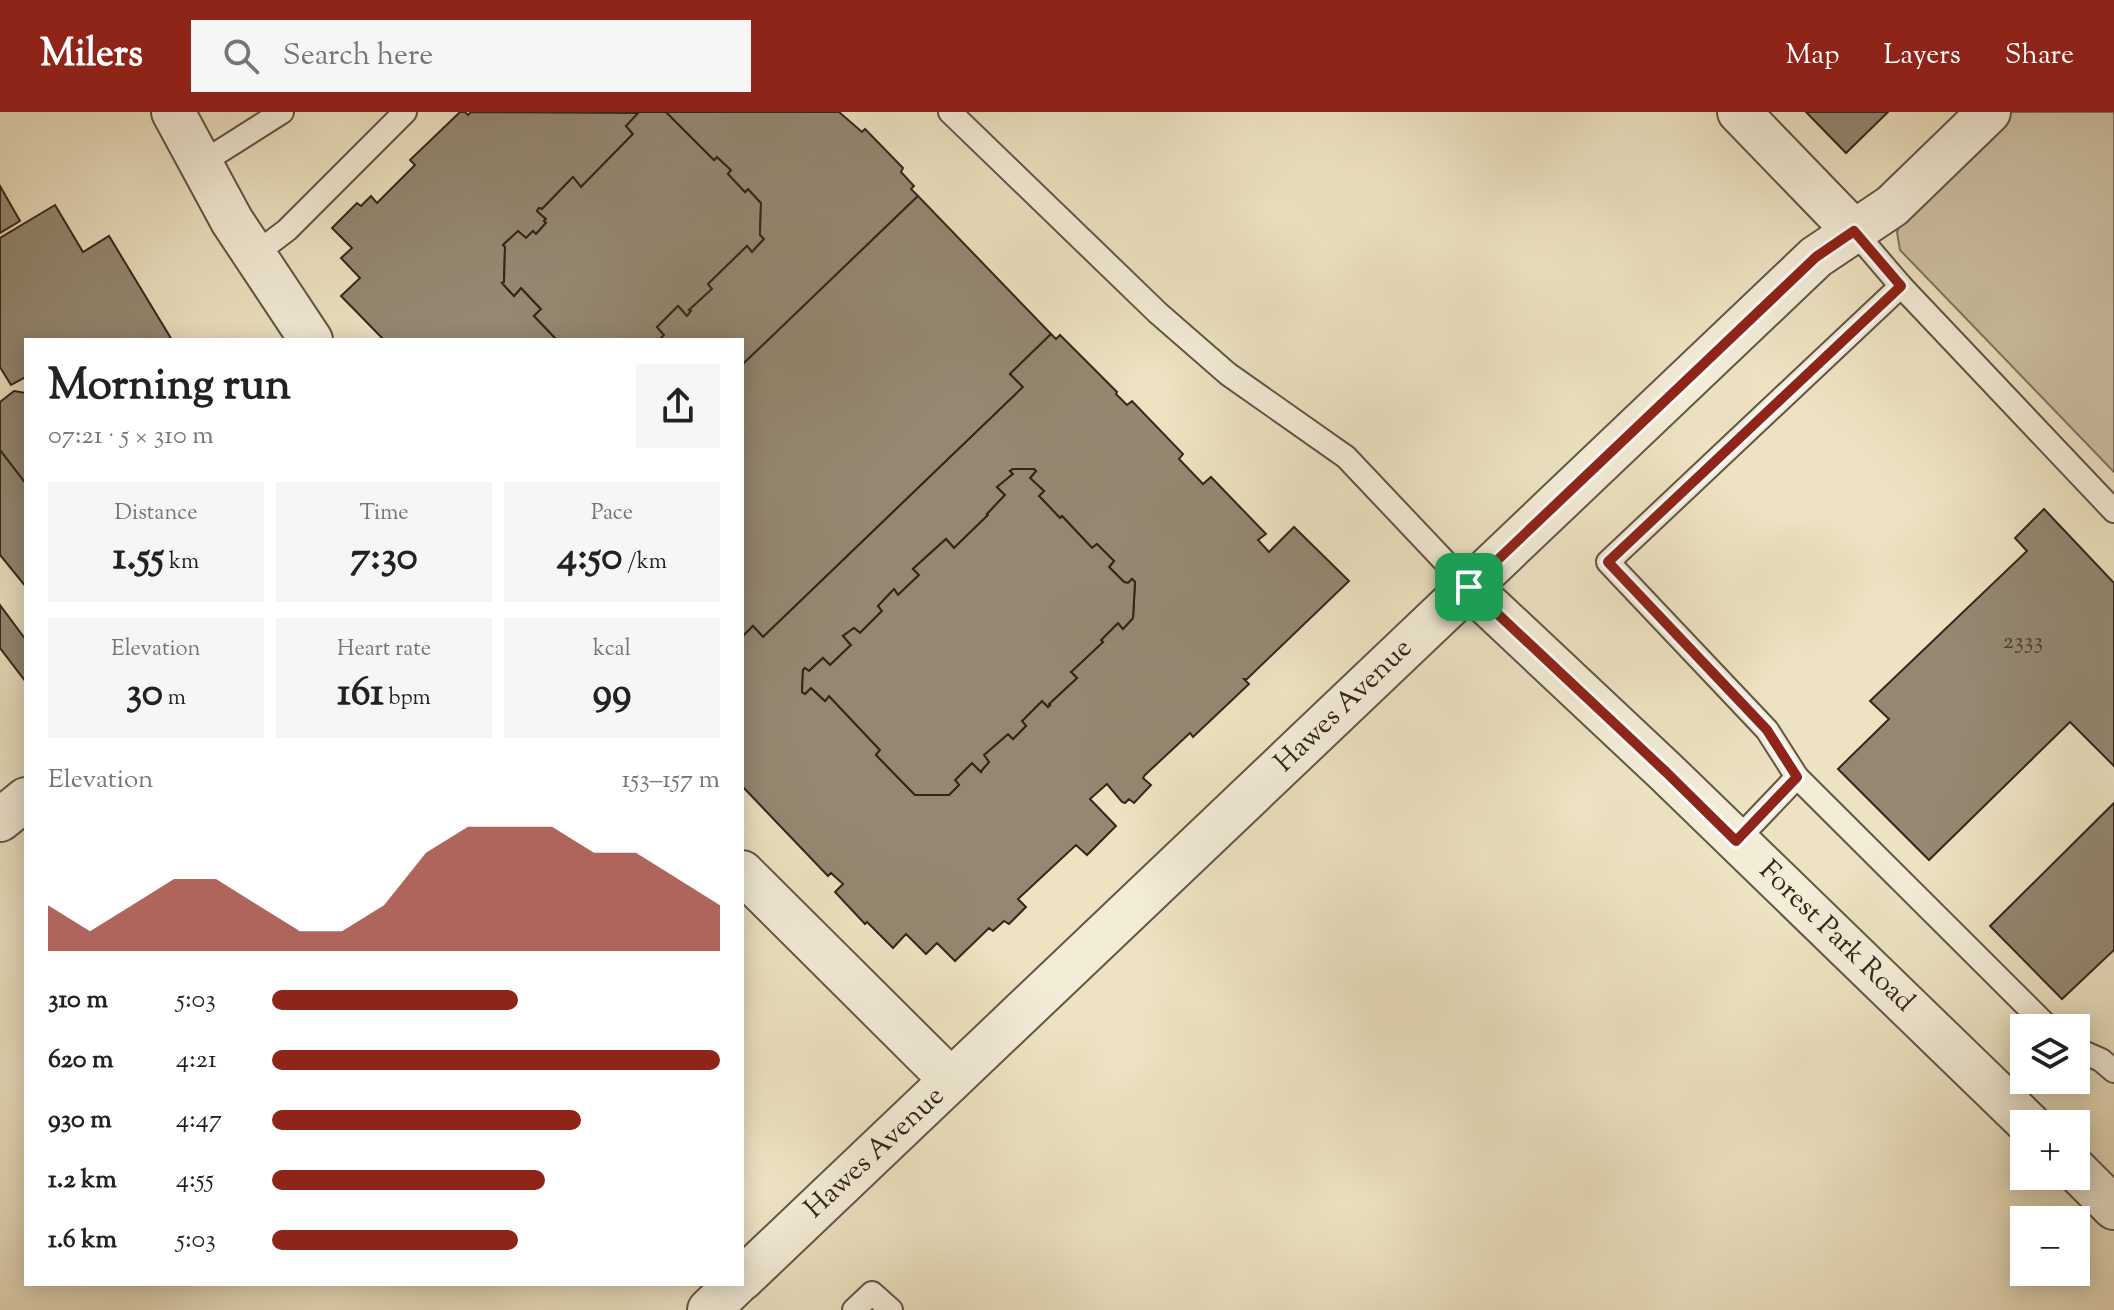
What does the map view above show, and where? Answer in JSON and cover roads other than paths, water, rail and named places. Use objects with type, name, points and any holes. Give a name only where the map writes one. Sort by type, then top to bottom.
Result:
[{"type":"street","points":[[173,112],[232,221],[310,338]]},
{"type":"street","points":[[1739,112],[1854,231]]},
{"type":"street","name":"Hawes Avenue","points":[[744,1277],[1816,257],[1892,206],[1989,112]]},
{"type":"street","name":"Forest Park Road","points":[[1469,587],[1666,772],[2015,1110]]},
{"type":"street","points":[[0,820],[24,801]]},
{"type":"street","points":[[744,874],[951,1080]]},
{"type":"street","points":[[2090,1184],[2114,1208]]},
{"type":"street","points":[[709,1310],[734,1286]]},
{"type":"lane","points":[[200,164],[282,112]]},
{"type":"lane","points":[[254,255],[287,230],[405,112]]},
{"type":"lane","points":[[950,112],[1158,313],[1228,374],[1346,457],[1469,587]]},
{"type":"lane","points":[[1854,231],[1901,286],[2114,511]]},
{"type":"lane","points":[[1901,286],[1608,562],[1767,730],[1797,777],[2035,1014]]},
{"type":"lane","points":[[1736,841],[1797,777]]},
{"type":"lane","points":[[2090,1055],[2114,1071]]},
{"type":"lane","points":[[854,1310],[872,1293],[891,1310]]}]
